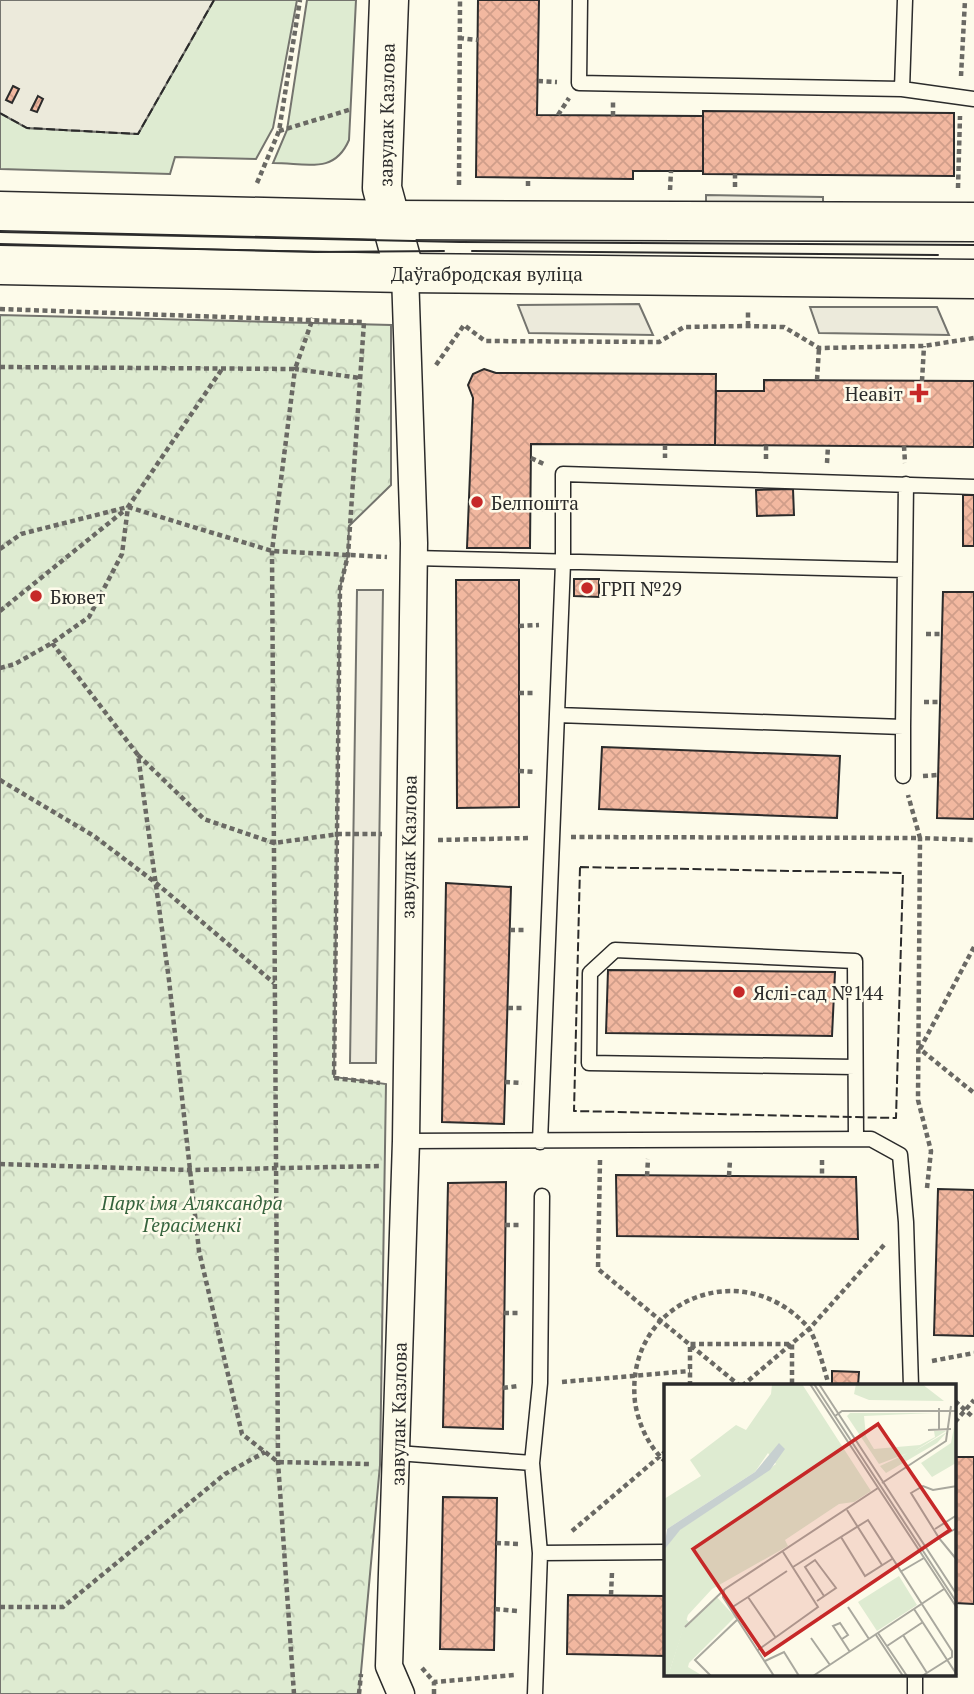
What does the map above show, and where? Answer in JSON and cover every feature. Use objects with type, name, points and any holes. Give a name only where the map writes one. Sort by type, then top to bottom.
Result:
[{"type":"main road","name":"завулак Казлова","points":[[389,0],[382,188],[405,273]]},
{"type":"main road","points":[[0,211],[390,220],[974,222]]},
{"type":"main road","name":"Даўгабродская вуліца","points":[[0,265],[405,273],[974,279]]},
{"type":"street","name":"завулак Казлова","points":[[401,1694],[389,1666],[417,838],[405,273]]},
{"type":"lane","points":[[580,0],[579,83],[902,89],[974,99]]},
{"type":"lane","points":[[902,89],[905,0]]},
{"type":"lane","points":[[540,1142],[558,715],[563,474],[974,486]]},
{"type":"lane","points":[[903,776],[906,484]]},
{"type":"lane","points":[[413,558],[563,564],[905,570]]},
{"type":"lane","points":[[558,715],[903,727]]},
{"type":"lane","points":[[855,1068],[589,1063],[590,973],[615,950],[855,961],[856,1139]]},
{"type":"lane","points":[[406,1153],[540,1142],[871,1139],[900,1156],[906,1222],[911,1384]]},
{"type":"lane","points":[[535,1694],[533,1673],[540,1553],[532,1463],[540,1383],[542,1196]]},
{"type":"lane","points":[[397,1459],[532,1463]]},
{"type":"lane","points":[[540,1553],[664,1552]]},
{"type":"lane","points":[[389,1666],[390,1694]]},
{"type":"lane","points":[[915,1676],[915,1694]]},
{"type":"path","points":[[254,190],[279,131],[299,0]]},
{"type":"path","points":[[457,184],[460,0]]},
{"type":"path","points":[[459,38],[478,40]]},
{"type":"path","points":[[279,131],[386,99]]},
{"type":"path","points":[[670,191],[671,171]]},
{"type":"path","points":[[735,174],[735,193]]},
{"type":"path","points":[[528,178],[528,187]]},
{"type":"path","points":[[0,309],[313,318],[363,322],[348,555],[340,588],[334,1078],[386,1084]]},
{"type":"path","points":[[294,1694],[278,1462],[272,551],[295,369],[313,318]]},
{"type":"path","points":[[435,368],[464,325],[485,341],[659,342],[684,327],[784,327],[819,348],[924,346],[974,338]]},
{"type":"path","points":[[922,381],[924,346]]},
{"type":"path","points":[[817,380],[819,348]]},
{"type":"path","points":[[0,367],[295,369],[360,378]]},
{"type":"path","points":[[0,611],[128,507],[222,369]]},
{"type":"path","points":[[0,550],[21,534],[128,507],[272,551],[413,558]]},
{"type":"path","points":[[0,668],[52,643],[89,617],[122,554],[128,507]]},
{"type":"path","points":[[52,643],[138,755],[204,819],[274,843],[339,834],[417,838],[974,840]]},
{"type":"path","points":[[138,755],[156,883],[199,1251],[242,1434],[278,1462],[397,1459]]},
{"type":"path","points":[[743,1384],[810,1328],[925,1199],[931,1151],[918,1100],[920,838],[903,776]]},
{"type":"path","points":[[0,780],[94,836],[156,883],[275,984]]},
{"type":"path","points":[[920,1049],[974,947]]},
{"type":"path","points":[[920,1049],[974,1093]]},
{"type":"path","points":[[600,1150],[598,1269],[739,1384]]},
{"type":"path","points":[[0,1164],[190,1170],[276,1167],[406,1153]]},
{"type":"path","points":[[664,1461],[659,1457],[637,1420],[633,1378],[641,1346],[660,1320],[695,1296],[737,1289],[778,1301],[810,1328],[828,1384]]},
{"type":"path","points":[[690,1344],[792,1344]]},
{"type":"path","points":[[690,1344],[690,1384]]},
{"type":"path","points":[[792,1344],[792,1384]]},
{"type":"path","points":[[911,1365],[974,1353]]},
{"type":"path","points":[[540,1383],[633,1378],[690,1371]]},
{"type":"path","points":[[956,1421],[974,1401]]},
{"type":"path","points":[[956,1402],[974,1418]]},
{"type":"path","points":[[0,1607],[63,1607],[225,1474],[265,1452]]},
{"type":"path","points":[[540,1553],[585,1522],[664,1453]]},
{"type":"path","points":[[359,1694],[361,1663]]},
{"type":"path","points":[[419,1664],[435,1682],[434,1694]]},
{"type":"path","points":[[435,1682],[533,1673]]},
{"type":"green space","points":[[214,0],[297,0],[273,128],[256,159],[175,157],[170,174],[0,169],[0,113],[27,128],[138,134]]},
{"type":"green space","points":[[307,0],[356,0],[349,140],[343,151],[327,163],[273,163],[287,130]]},
{"type":"green space","name":"Парк імя Аляксандра Герасіменкі","points":[[0,315],[391,325],[391,485],[349,526],[348,555],[340,588],[334,1077],[386,1084],[380,1465],[359,1694],[0,1694]]},
{"type":"shaded area","points":[[0,0],[214,0],[138,134],[27,128],[0,113]]},
{"type":"shaded area","points":[[706,195],[823,197],[823,210],[706,208]]},
{"type":"shaded area","points":[[639,304],[653,335],[529,333],[518,305]]},
{"type":"shaded area","points":[[810,307],[937,307],[949,335],[819,333]]},
{"type":"shaded area","points":[[357,590],[383,590],[376,1063],[350,1063]]},
{"type":"building","points":[[478,0],[539,0],[537,115],[703,116],[703,171],[633,171],[633,179],[476,177]]},
{"type":"building","points":[[13,86],[19,89],[12,103],[6,100]]},
{"type":"building","points":[[38,96],[43,99],[37,112],[31,110]]},
{"type":"building","points":[[703,111],[954,113],[954,176],[703,174]]},
{"type":"building","points":[[484,369],[496,373],[716,374],[715,445],[531,444],[530,548],[467,548],[473,398],[468,385],[473,374]]},
{"type":"building","points":[[764,380],[974,381],[974,447],[715,445],[716,391],[764,391]]},
{"type":"building","points":[[793,489],[794,515],[757,516],[756,490]]},
{"type":"building","points":[[963,495],[974,495],[974,546],[963,546]]},
{"type":"building","name":"ГРП №29","points":[[574,579],[599,579],[599,597],[574,596]]},
{"type":"building","points":[[456,580],[519,580],[519,807],[457,808]]},
{"type":"building","points":[[943,592],[974,592],[974,819],[937,818]]},
{"type":"building","points":[[602,747],[840,756],[837,818],[599,809]]},
{"type":"building","points":[[446,883],[511,887],[504,1124],[442,1122]]},
{"type":"building","points":[[608,970],[835,972],[832,1036],[606,1033]]},
{"type":"building","points":[[616,1175],[856,1177],[858,1239],[617,1236]]},
{"type":"building","points":[[506,1182],[503,1429],[443,1427],[448,1183]]},
{"type":"building","points":[[938,1189],[974,1190],[974,1336],[934,1335]]},
{"type":"building","points":[[832,1371],[859,1372],[858,1384],[832,1384]]},
{"type":"building","points":[[956,1457],[974,1457],[974,1604],[956,1603]]},
{"type":"building","points":[[443,1497],[497,1498],[494,1650],[440,1649]]},
{"type":"building","points":[[568,1595],[664,1596],[664,1656],[567,1654]]},
{"type":"tram line","points":[[0,232],[460,242],[974,245]]},
{"type":"tram line","points":[[0,244],[314,252],[444,251]]},
{"type":"tram line","points":[[472,251],[938,255]]},
{"type":"fence","points":[[0,113],[27,128],[138,134],[214,0]]},
{"type":"fence","points":[[580,867],[903,873],[896,1118],[574,1111],[580,867]]},
{"type":"place","name":"Неавіт","points":[[919,393]]},
{"type":"place","name":"Белпошта","points":[[477,502]]},
{"type":"place","name":"ГРП №29","points":[[587,588]]},
{"type":"place","name":"Бювет","points":[[36,596]]},
{"type":"place","name":"Яслі-сад №144","points":[[739,992]]}]
